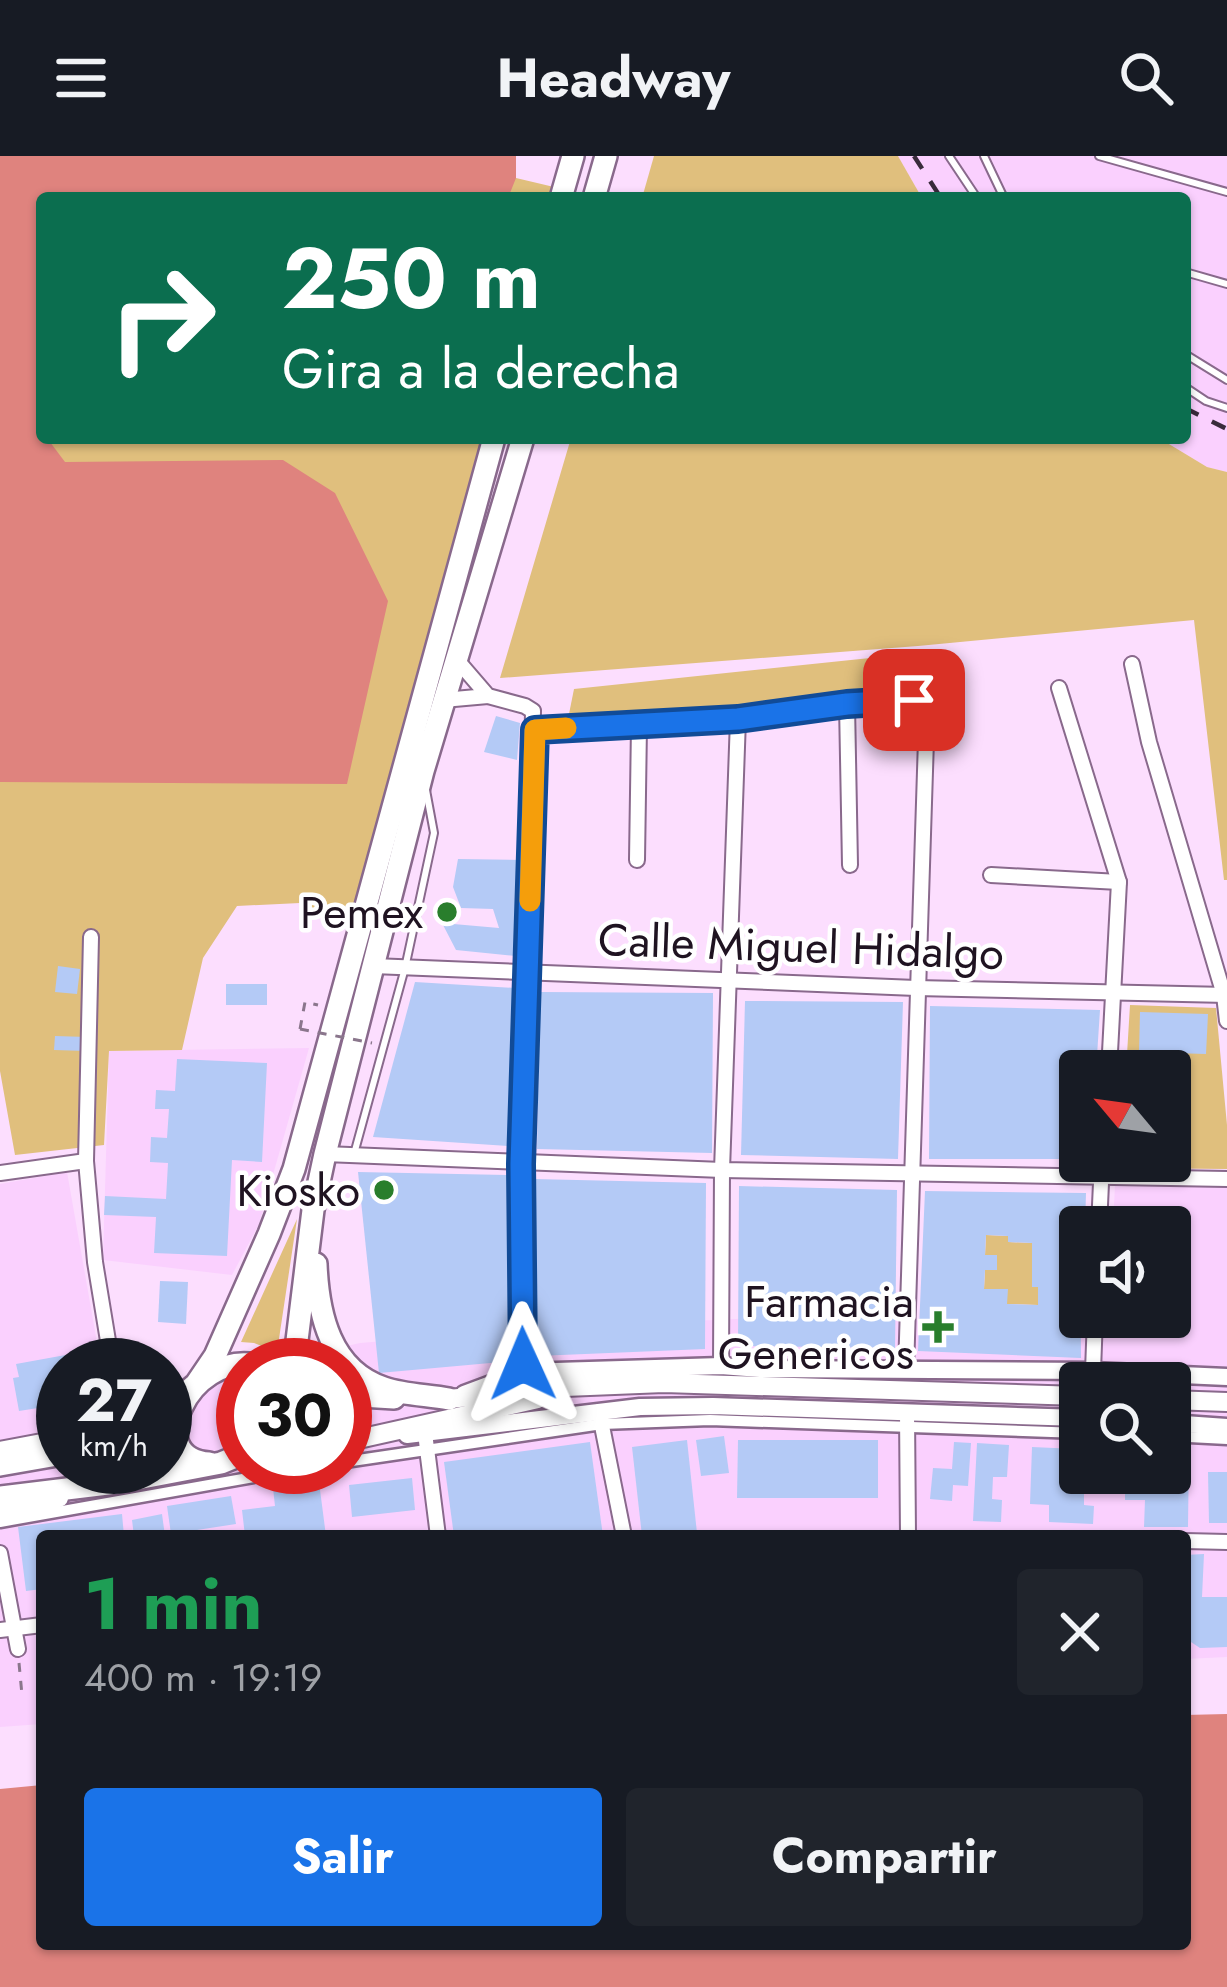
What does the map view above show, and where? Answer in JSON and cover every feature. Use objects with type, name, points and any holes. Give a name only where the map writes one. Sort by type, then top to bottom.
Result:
[{"type":"main road","points":[[564,192],[573,156]]},
{"type":"main road","points":[[596,192],[606,156]]},
{"type":"main road","points":[[216,1460],[196,1462],[183,1454],[174,1424],[224,1336],[294,1169],[492,444]]},
{"type":"main road","points":[[297,1338],[325,1154],[423,771],[521,444]]},
{"type":"main road","points":[[313,1210],[320,1310],[338,1354],[382,1388],[449,1399]]},
{"type":"main road","points":[[192,1387],[216,1370]]},
{"type":"main road","points":[[372,1398],[449,1399],[664,1383],[1059,1395]]},
{"type":"main road","points":[[372,1438],[533,1402],[565,1388]]},
{"type":"main road","points":[[1191,1401],[1227,1402]]},
{"type":"main road","points":[[0,1451],[36,1444]]},
{"type":"main road","points":[[0,1466],[36,1459]]},
{"type":"main road","points":[[0,1496],[36,1492]]},
{"type":"main road","points":[[0,1512],[75,1494]]},
{"type":"street","points":[[457,660],[488,696]]},
{"type":"street","points":[[1132,664],[1149,742],[1225,995],[1227,1021]]},
{"type":"street","points":[[1059,688],[1119,882],[1111,1050]]},
{"type":"street","points":[[443,700],[488,696],[533,711],[521,1164],[524,1372]]},
{"type":"street","points":[[535,730],[738,719],[914,700],[927,707],[906,1370]]},
{"type":"street","points":[[847,704],[850,866]]},
{"type":"street","points":[[721,1366],[722,1169],[738,719]]},
{"type":"street","points":[[637,860],[639,725]]},
{"type":"street","points":[[991,875],[1119,882]]},
{"type":"street","points":[[91,937],[86,1161],[108,1338]]},
{"type":"street","name":"Calle Miguel Hidalgo","points":[[373,966],[1225,995]]},
{"type":"street","points":[[325,1154],[910,1174],[1059,1170]]},
{"type":"street","points":[[0,1173],[86,1161]]},
{"type":"street","points":[[1191,1176],[1227,1179]]},
{"type":"street","points":[[449,1399],[524,1372],[721,1366],[1059,1371]]},
{"type":"street","points":[[1191,1375],[1227,1377]]},
{"type":"street","points":[[372,1455],[426,1441],[601,1418],[640,1407],[713,1406],[1059,1431]]},
{"type":"street","points":[[601,1418],[623,1530]]},
{"type":"street","points":[[907,1419],[1059,1418]]},
{"type":"street","points":[[907,1419],[908,1530]]},
{"type":"street","points":[[1191,1425],[1227,1427]]},
{"type":"street","points":[[1191,1437],[1227,1439]]},
{"type":"street","points":[[372,1438],[426,1441]]},
{"type":"street","points":[[426,1441],[437,1530]]},
{"type":"street","points":[[0,1522],[216,1484]]},
{"type":"street","points":[[1191,1541],[1227,1542]]},
{"type":"street","points":[[0,1552],[8,1629],[18,1649]]},
{"type":"lane","points":[[949,156],[973,192]]},
{"type":"lane","points":[[984,156],[1001,192]]},
{"type":"lane","points":[[1099,156],[1227,192]]},
{"type":"lane","points":[[1191,274],[1227,284]]},
{"type":"lane","points":[[1191,358],[1227,380]]},
{"type":"lane","points":[[1191,391],[1227,408]]},
{"type":"lane","points":[[354,1154],[405,968],[434,833],[423,771]]},
{"type":"path","points":[[305,1002],[300,1029],[372,1043]]},
{"type":"path","points":[[18,1649],[22,1694]]},
{"type":"shaded area","points":[[0,156],[516,156],[516,178],[554,187],[553,192],[36,192],[36,444],[482,444],[350,925],[300,903],[237,906],[203,958],[182,1050],[109,1051],[104,1145],[15,1155],[0,1071]]},
{"type":"shaded area","points":[[0,156],[516,156],[510,192],[36,192],[36,444],[52,444],[65,462],[283,460],[335,493],[388,601],[347,784],[0,782]]},
{"type":"shaded area","points":[[654,156],[898,156],[919,192],[644,192]]},
{"type":"shaded area","points":[[898,156],[1227,156],[1227,472],[1207,467],[1169,444],[1191,444],[1191,192],[919,192]]},
{"type":"shaded area","points":[[569,444],[1169,444],[1207,467],[1227,472],[1227,880],[1194,620],[500,678]]},
{"type":"shaded area","points":[[918,653],[917,692],[567,724],[574,689]]},
{"type":"shaded area","points":[[1130,1005],[1216,1008],[1227,1169],[1191,1169],[1191,1050],[1127,1050]]},
{"type":"shaded area","points":[[309,1048],[259,1224],[232,1275],[103,1260],[109,1051]]},
{"type":"shaded area","points":[[67,1172],[96,1338],[36,1338],[36,1494],[192,1494],[192,1381],[216,1376],[216,1494],[372,1494],[372,1342],[758,1318],[1059,1322],[1059,1338],[1191,1338],[1191,1206],[1114,1206],[1115,1185],[1227,1187],[1227,1657],[1191,1659],[1191,1530],[36,1530],[36,1724],[0,1727],[0,1184]]},
{"type":"shaded area","points":[[297,1219],[279,1338],[243,1338]]},
{"type":"shaded area","points":[[986,1235],[1032,1243],[1032,1286],[1038,1287],[1038,1305],[1007,1304],[1007,1289],[984,1289],[985,1270],[997,1270],[985,1255]]},
{"type":"shaded area","points":[[1227,1714],[1227,1987],[0,1987],[0,1789],[36,1786],[36,1950],[1191,1950],[1191,1715]]},
{"type":"building","points":[[496,716],[520,723],[517,760],[484,752]]},
{"type":"building","points":[[458,859],[522,860],[516,956],[456,950],[442,923],[499,928],[493,909],[461,908],[453,887]]},
{"type":"building","points":[[58,966],[80,969],[77,994],[55,992]]},
{"type":"building","points":[[415,982],[516,988],[508,1146],[373,1137]]},
{"type":"building","points":[[226,984],[267,984],[267,1005],[226,1005]]},
{"type":"building","points":[[540,992],[713,993],[712,1153],[537,1149]]},
{"type":"building","points":[[745,1001],[903,1002],[898,1159],[741,1155]]},
{"type":"building","points":[[930,1006],[1100,1010],[1097,1050],[1059,1050],[1059,1159],[929,1159]]},
{"type":"building","points":[[1140,1012],[1208,1014],[1206,1054],[1139,1050]]},
{"type":"building","points":[[55,1036],[87,1037],[86,1051],[54,1050]]},
{"type":"building","points":[[177,1059],[267,1063],[262,1162],[232,1160],[227,1256],[154,1253],[156,1217],[104,1215],[105,1196],[166,1199],[168,1163],[150,1162],[151,1137],[167,1138],[169,1109],[155,1109],[156,1090],[175,1091]]},
{"type":"building","points":[[358,1172],[507,1175],[512,1361],[379,1373]]},
{"type":"building","points":[[534,1179],[706,1183],[705,1349],[537,1356]]},
{"type":"building","points":[[739,1186],[897,1190],[895,1348],[738,1346]]},
{"type":"building","points":[[925,1191],[1086,1193],[1086,1206],[1059,1206],[1059,1338],[1081,1338],[1081,1358],[918,1351]],"holes":[[[986,1235],[1008,1236],[1008,1242],[1032,1243],[1032,1287],[1038,1287],[1038,1305],[1007,1304],[1008,1289],[984,1289],[985,1270],[997,1270],[997,1255],[985,1255]]]},
{"type":"building","points":[[160,1281],[188,1282],[186,1324],[158,1322]]},
{"type":"building","points":[[36,1360],[36,1408],[19,1411],[13,1378],[19,1377],[16,1364]]},
{"type":"building","points":[[724,1436],[729,1473],[701,1476],[696,1440]]},
{"type":"building","points":[[687,1440],[697,1530],[641,1530],[632,1447]]},
{"type":"building","points":[[738,1440],[878,1440],[878,1498],[737,1498]]},
{"type":"building","points":[[590,1442],[602,1530],[453,1530],[444,1462]]},
{"type":"building","points":[[954,1442],[971,1443],[968,1486],[953,1485],[952,1501],[930,1499],[933,1468],[952,1469]]},
{"type":"building","points":[[977,1443],[1009,1445],[1007,1477],[993,1477],[992,1499],[1002,1500],[1001,1522],[973,1521]]},
{"type":"building","points":[[1032,1447],[1059,1448],[1059,1494],[1084,1494],[1084,1505],[1094,1506],[1093,1524],[1049,1522],[1049,1505],[1030,1504]]},
{"type":"building","points":[[1208,1472],[1227,1472],[1227,1523],[1209,1523]]},
{"type":"building","points":[[412,1478],[415,1510],[352,1517],[350,1494],[372,1494],[372,1482]]},
{"type":"building","points":[[274,1494],[321,1494],[325,1530],[244,1530],[242,1510],[275,1506]]},
{"type":"building","points":[[1125,1494],[1188,1494],[1188,1527],[1144,1527],[1145,1500],[1125,1500]]},
{"type":"building","points":[[231,1496],[236,1524],[170,1530],[167,1506]]},
{"type":"building","points":[[122,1514],[123,1530],[36,1530],[36,1590],[26,1591],[18,1527]]},
{"type":"building","points":[[162,1514],[164,1530],[133,1530],[132,1520]]},
{"type":"building","points":[[1204,1554],[1202,1597],[1227,1597],[1227,1647],[1200,1648],[1191,1642],[1191,1555]]},
{"type":"railway","points":[[914,156],[937,192]]},
{"type":"railway","points":[[1191,411],[1227,429]]},
{"type":"slow traffic","points":[[530,901],[535,730],[566,728]]},
{"type":"place","name":"Pemex","points":[[447,912]]},
{"type":"place","name":"Kiosko","points":[[384,1190]]},
{"type":"place","name":"Farmacia Genericos","points":[[938,1327]]},
{"type":"route","points":[[523,1364],[521,1164],[535,730],[738,719],[914,700]]}]
